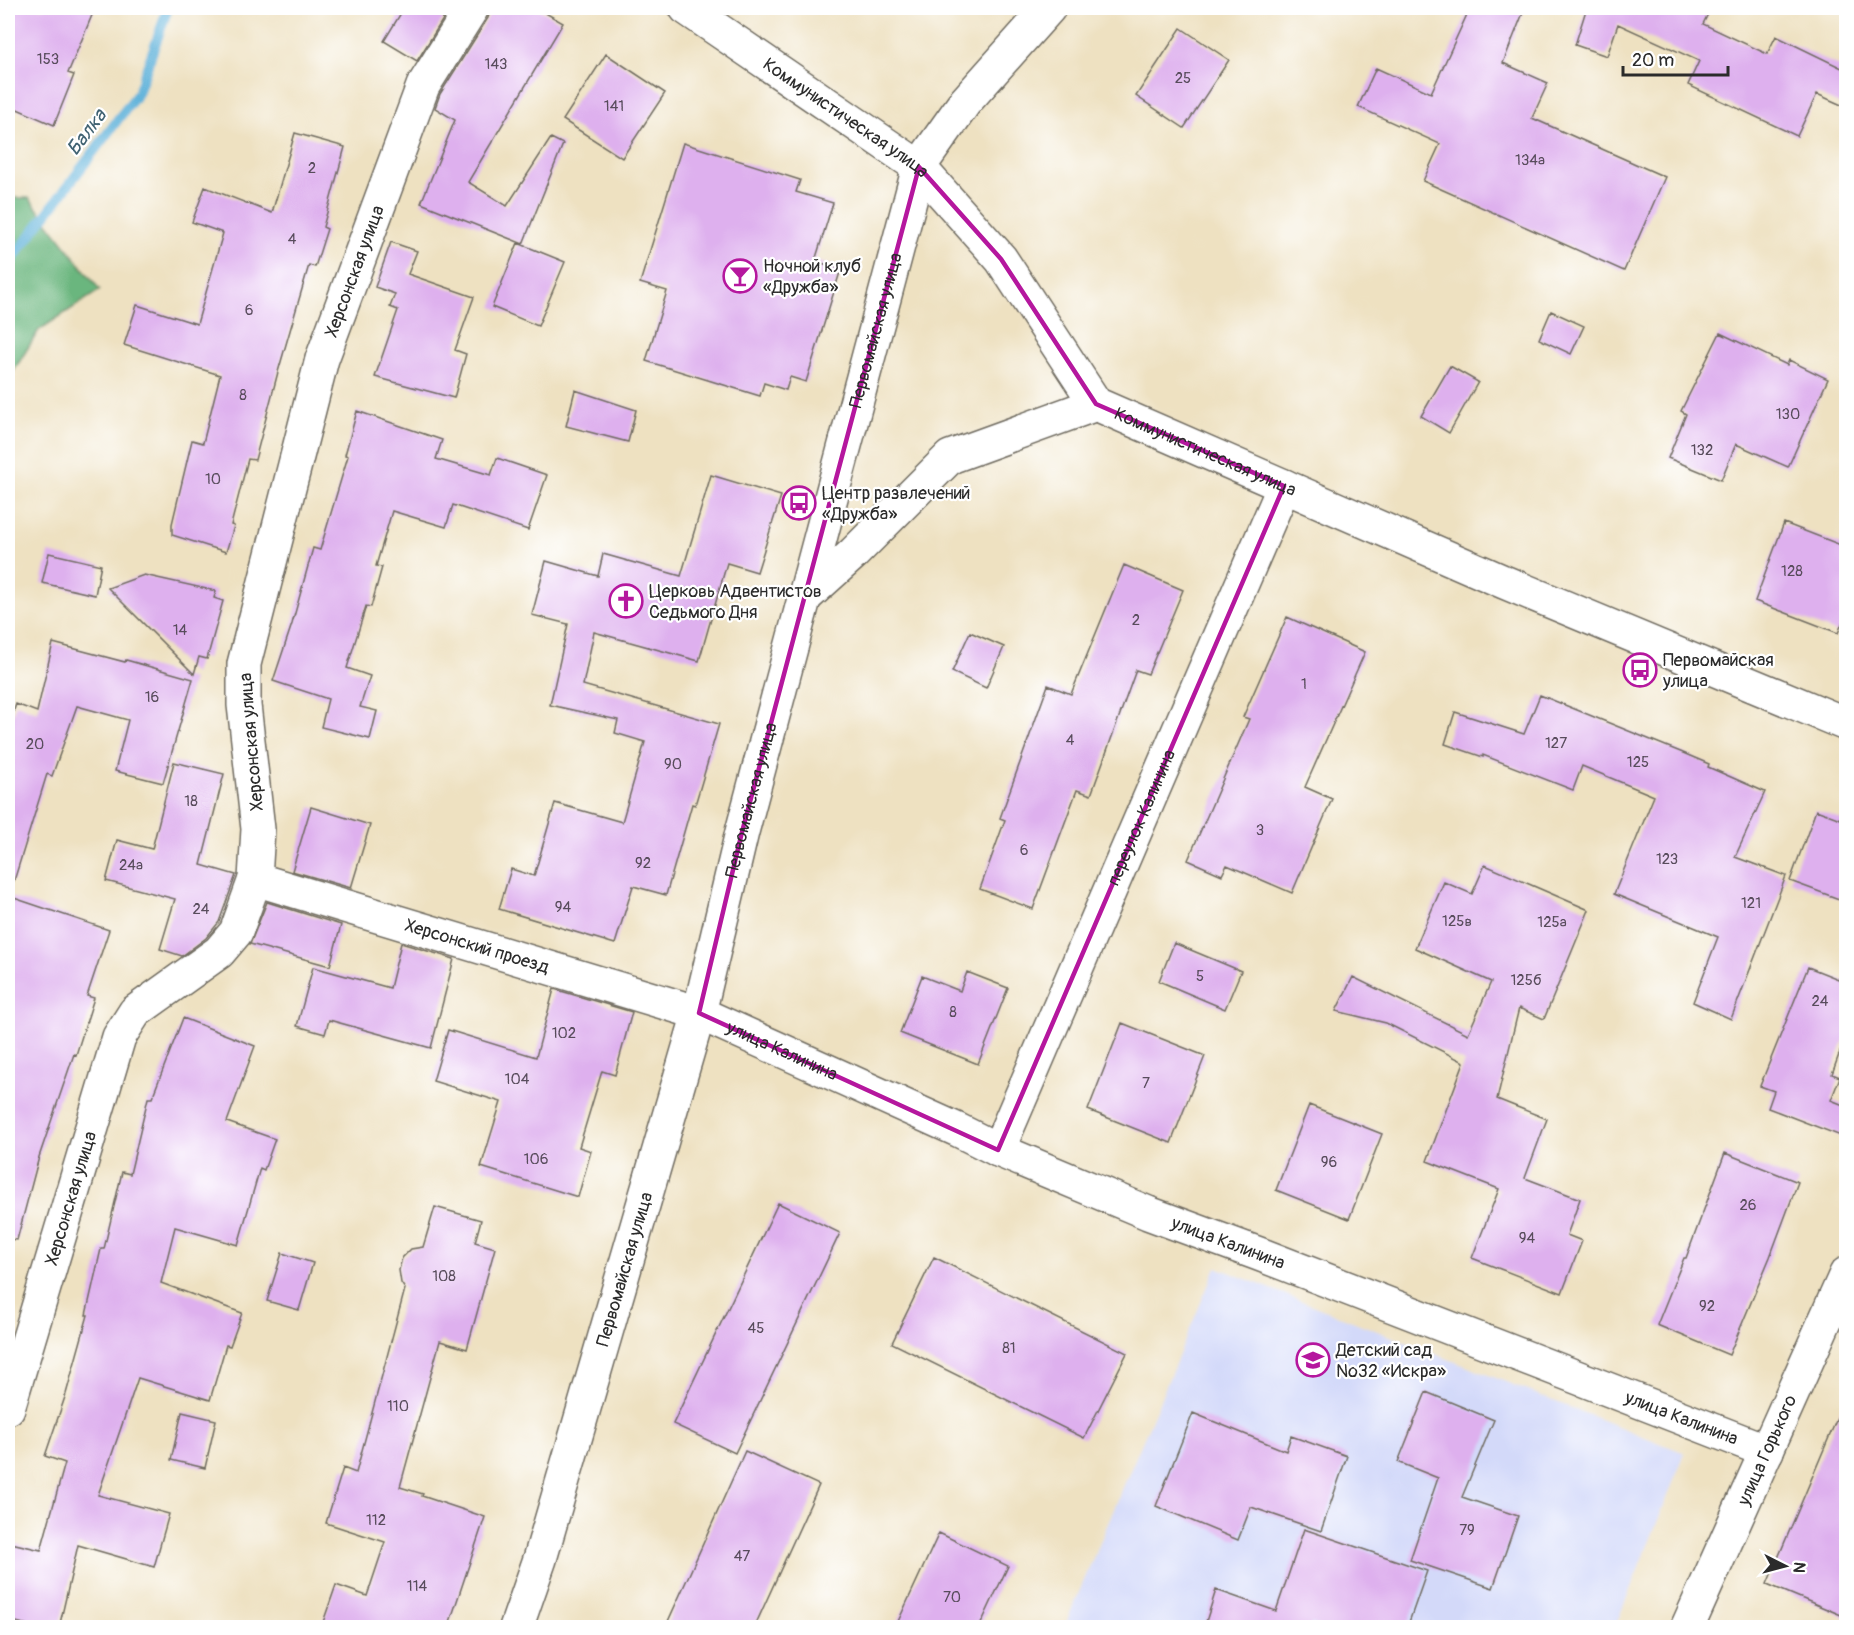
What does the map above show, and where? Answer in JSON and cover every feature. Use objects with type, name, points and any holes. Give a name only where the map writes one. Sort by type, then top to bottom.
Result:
[{"type":"street","name":"Херсонская улица","points":[[8,1408],[119,1037],[135,1012],[219,952],[236,932],[255,879],[258,829],[244,705],[244,664],[322,359],[423,86],[472,8]]},
{"type":"street","name":"Коммунистическая улица","points":[[686,8],[919,167],[1001,259],[1096,404],[1504,582],[1846,724]]},
{"type":"street","name":"Первомайская улица","points":[[516,1628],[540,1559],[699,1013],[742,832],[919,167],[965,102],[1049,8]]},
{"type":"street","points":[[804,598],[854,553],[950,457],[1096,404]]},
{"type":"street","name":"переулок Калинина","points":[[998,1150],[1284,486]]},
{"type":"street","name":"Херсонский проезд","points":[[255,879],[699,1013]]},
{"type":"street","name":"улица Калинина","points":[[699,1013],[998,1150],[1193,1231],[1259,1254],[1767,1451]]},
{"type":"street","name":"улица Горького","points":[[1687,1628],[1846,1274]]},
{"type":"highlighted area","points":[[919,167],[1001,259],[1096,404],[1284,486],[998,1150],[699,1013],[742,832]]},
{"type":"shaded area","name":"Детский сад №32 «Искра»","points":[[1216,1267],[1685,1453],[1615,1627],[1064,1628]]},
{"type":"green space","points":[[8,198],[29,198],[100,290],[39,330],[8,380]]},
{"type":"building","points":[[8,8],[95,8],[68,73],[74,75],[54,125],[8,105]]},
{"type":"building","points":[[404,8],[450,8],[417,61],[384,41]]},
{"type":"building","points":[[491,8],[537,8],[563,23],[468,182],[507,206],[551,138],[563,144],[523,244],[421,203],[455,120],[435,108],[440,94],[488,18]]},
{"type":"building","points":[[1470,8],[1525,8],[1503,63],[1548,83],[1532,118],[1665,177],[1624,271],[1423,181],[1440,144],[1358,107],[1376,68],[1431,93]]},
{"type":"building","points":[[1581,8],[1711,8],[1703,24],[1767,54],[1776,36],[1846,70],[1846,107],[1817,94],[1797,136],[1688,85],[1699,61],[1618,24],[1607,56],[1575,45],[1586,10]]},
{"type":"building","points":[[1181,28],[1229,60],[1184,128],[1136,96]]},
{"type":"building","points":[[606,54],[665,93],[622,158],[563,120]]},
{"type":"building","points":[[295,133],[345,147],[323,227],[327,229],[315,267],[309,265],[255,460],[248,459],[226,552],[172,535],[172,524],[192,440],[203,443],[220,375],[124,345],[137,305],[197,324],[223,233],[192,222],[205,187],[272,213]]},
{"type":"building","name":"Ночной клуб «Дружба»","points":[[683,143],[800,180],[796,192],[833,203],[815,261],[841,269],[806,382],[790,377],[786,390],[764,383],[760,396],[646,361],[667,291],[640,283]]},
{"type":"building","points":[[391,242],[417,251],[408,274],[474,297],[455,350],[466,354],[454,398],[375,377],[398,310],[390,307],[395,294],[375,287]]},
{"type":"building","points":[[518,243],[565,262],[538,326],[492,307]]},
{"type":"building","points":[[1551,311],[1584,326],[1571,354],[1539,339]]},
{"type":"building","points":[[1720,333],[1787,365],[1789,360],[1828,379],[1788,467],[1736,444],[1721,480],[1668,458],[1686,414],[1681,411]]},
{"type":"building","points":[[1450,366],[1478,382],[1449,433],[1421,416]]},
{"type":"building","points":[[575,390],[636,410],[628,442],[566,426]]},
{"type":"building","points":[[357,411],[442,440],[436,459],[491,475],[497,458],[547,475],[528,530],[453,505],[446,527],[392,511],[376,566],[382,567],[371,607],[366,606],[347,668],[370,676],[360,707],[377,711],[370,739],[321,727],[328,699],[273,681],[313,548],[320,550],[348,456],[345,455]]},
{"type":"building","points":[[711,475],[781,496],[757,572],[727,563],[699,661],[594,632],[583,685],[719,724],[695,805],[692,804],[666,895],[633,886],[615,944],[499,909],[511,869],[534,876],[555,803],[622,822],[645,742],[615,733],[618,720],[550,705],[568,624],[532,615],[546,561],[598,576],[603,554],[681,576]]},
{"type":"building","points":[[1784,523],[1846,547],[1846,614],[1838,633],[1755,601]]},
{"type":"building","points":[[49,553],[101,565],[95,595],[42,583]]},
{"type":"building","points":[[1124,565],[1183,590],[1148,674],[1136,670],[1091,795],[1077,790],[1033,909],[980,889],[1005,820],[1000,818],[1048,685],[1071,694]]},
{"type":"building","points":[[144,575],[216,591],[214,598],[223,601],[207,659],[199,657],[194,674],[108,588]]},
{"type":"building","points":[[1287,617],[1365,652],[1305,787],[1332,799],[1292,893],[1227,865],[1222,875],[1188,860],[1249,719],[1243,717]]},
{"type":"building","points":[[970,632],[1004,647],[986,688],[952,672]]},
{"type":"building","points":[[53,643],[193,679],[163,783],[115,771],[128,720],[77,706],[52,776],[47,774],[14,881],[8,880],[8,728],[16,704],[37,712]]},
{"type":"building","points":[[1540,695],[1709,764],[1708,767],[1765,792],[1735,857],[1786,876],[1731,1019],[1693,1002],[1718,937],[1614,894],[1654,796],[1582,766],[1573,790],[1483,755],[1483,757],[1445,744],[1455,712],[1524,734]]},
{"type":"building","points":[[174,762],[224,774],[201,865],[236,875],[219,922],[206,938],[182,956],[160,949],[175,899],[106,881],[117,840],[152,849]]},
{"type":"building","points":[[311,807],[370,825],[351,888],[292,871]]},
{"type":"building","points":[[1816,810],[1846,821],[1846,880],[1839,899],[1790,881]]},
{"type":"building","points":[[1485,865],[1589,910],[1544,1019],[1519,1008],[1497,1099],[1547,1119],[1525,1178],[1580,1199],[1567,1235],[1582,1241],[1562,1293],[1472,1258],[1499,1189],[1427,1161],[1464,1062],[1386,1023],[1336,1011],[1353,977],[1468,1034],[1491,982],[1415,948],[1444,882],[1472,894]]},
{"type":"building","points":[[8,896],[109,930],[87,996],[94,998],[39,1157],[17,1240],[8,1239]]},
{"type":"building","points":[[267,902],[341,925],[330,966],[250,944]]},
{"type":"building","points":[[401,943],[454,959],[431,1048],[329,1020],[325,1034],[297,1026],[313,967],[390,988]]},
{"type":"building","points":[[1174,943],[1241,971],[1225,1009],[1159,981]]},
{"type":"building","points":[[1808,967],[1846,982],[1846,1035],[1832,1074],[1840,1077],[1831,1100],[1846,1106],[1846,1138],[1768,1108],[1774,1091],[1760,1086]]},
{"type":"building","points":[[967,972],[1008,988],[978,1064],[900,1033],[922,976],[960,991]]},
{"type":"building","points":[[554,989],[632,1012],[615,1075],[602,1071],[579,1147],[591,1151],[578,1197],[481,1167],[501,1102],[433,1081],[448,1030],[536,1057]]},
{"type":"building","points":[[183,1018],[255,1046],[227,1122],[275,1139],[264,1170],[260,1168],[238,1245],[175,1227],[161,1283],[242,1313],[230,1346],[226,1345],[210,1400],[138,1378],[98,1495],[169,1514],[154,1567],[78,1545],[59,1628],[40,1628],[8,1620],[8,1561],[11,1543],[41,1550],[65,1463],[45,1456],[66,1394],[88,1315],[86,1315],[101,1249],[104,1249],[122,1172],[130,1174],[148,1098],[152,1098]]},
{"type":"building","points":[[1122,1023],[1205,1056],[1171,1143],[1088,1110]]},
{"type":"building","points":[[1309,1105],[1382,1134],[1349,1219],[1276,1190]]},
{"type":"building","points":[[1725,1153],[1798,1182],[1729,1355],[1657,1325],[1684,1258],[1686,1258]]},
{"type":"building","points":[[778,1203],[840,1233],[735,1453],[673,1424]]},
{"type":"building","points":[[435,1207],[481,1220],[475,1242],[495,1248],[467,1349],[440,1341],[400,1487],[485,1517],[448,1628],[321,1628],[336,1585],[367,1596],[385,1542],[326,1523],[343,1468],[356,1473],[405,1289],[401,1283],[399,1270],[402,1258],[411,1249],[423,1247]]},
{"type":"building","points":[[282,1253],[313,1263],[299,1310],[267,1301]]},
{"type":"building","points":[[934,1257],[1127,1353],[1084,1438],[892,1343]]},
{"type":"building","points":[[1426,1392],[1494,1420],[1462,1497],[1518,1516],[1493,1588],[1410,1560],[1438,1478],[1398,1462]]},
{"type":"building","points":[[1846,1397],[1846,1617],[1767,1584]]},
{"type":"building","points":[[182,1412],[216,1420],[205,1468],[171,1460]]},
{"type":"building","points":[[1193,1413],[1286,1451],[1291,1436],[1347,1456],[1321,1531],[1251,1507],[1238,1540],[1156,1506]]},
{"type":"building","points":[[745,1451],[819,1485],[754,1628],[665,1628]]},
{"type":"building","points":[[1304,1529],[1427,1571],[1407,1628],[1324,1628],[1311,1623],[1311,1628],[1204,1628],[1216,1590],[1276,1611]]},
{"type":"building","points":[[939,1533],[1008,1566],[979,1628],[895,1628]]},
{"type":"waterway","name":"Балка","points":[[8,265],[138,93],[168,8]]},
{"type":"place","name":"Ночной клуб «Дружба»","points":[[740,276]]},
{"type":"place","name":"Центр развлечений «Дружба»","points":[[799,503]]},
{"type":"place","name":"Церковь Адвентистов Седьмого Дня","points":[[626,601]]},
{"type":"place","name":"Первомайская улица","points":[[1640,670]]},
{"type":"place","name":"Детский сад №32 «Искра»","points":[[1313,1360]]}]
